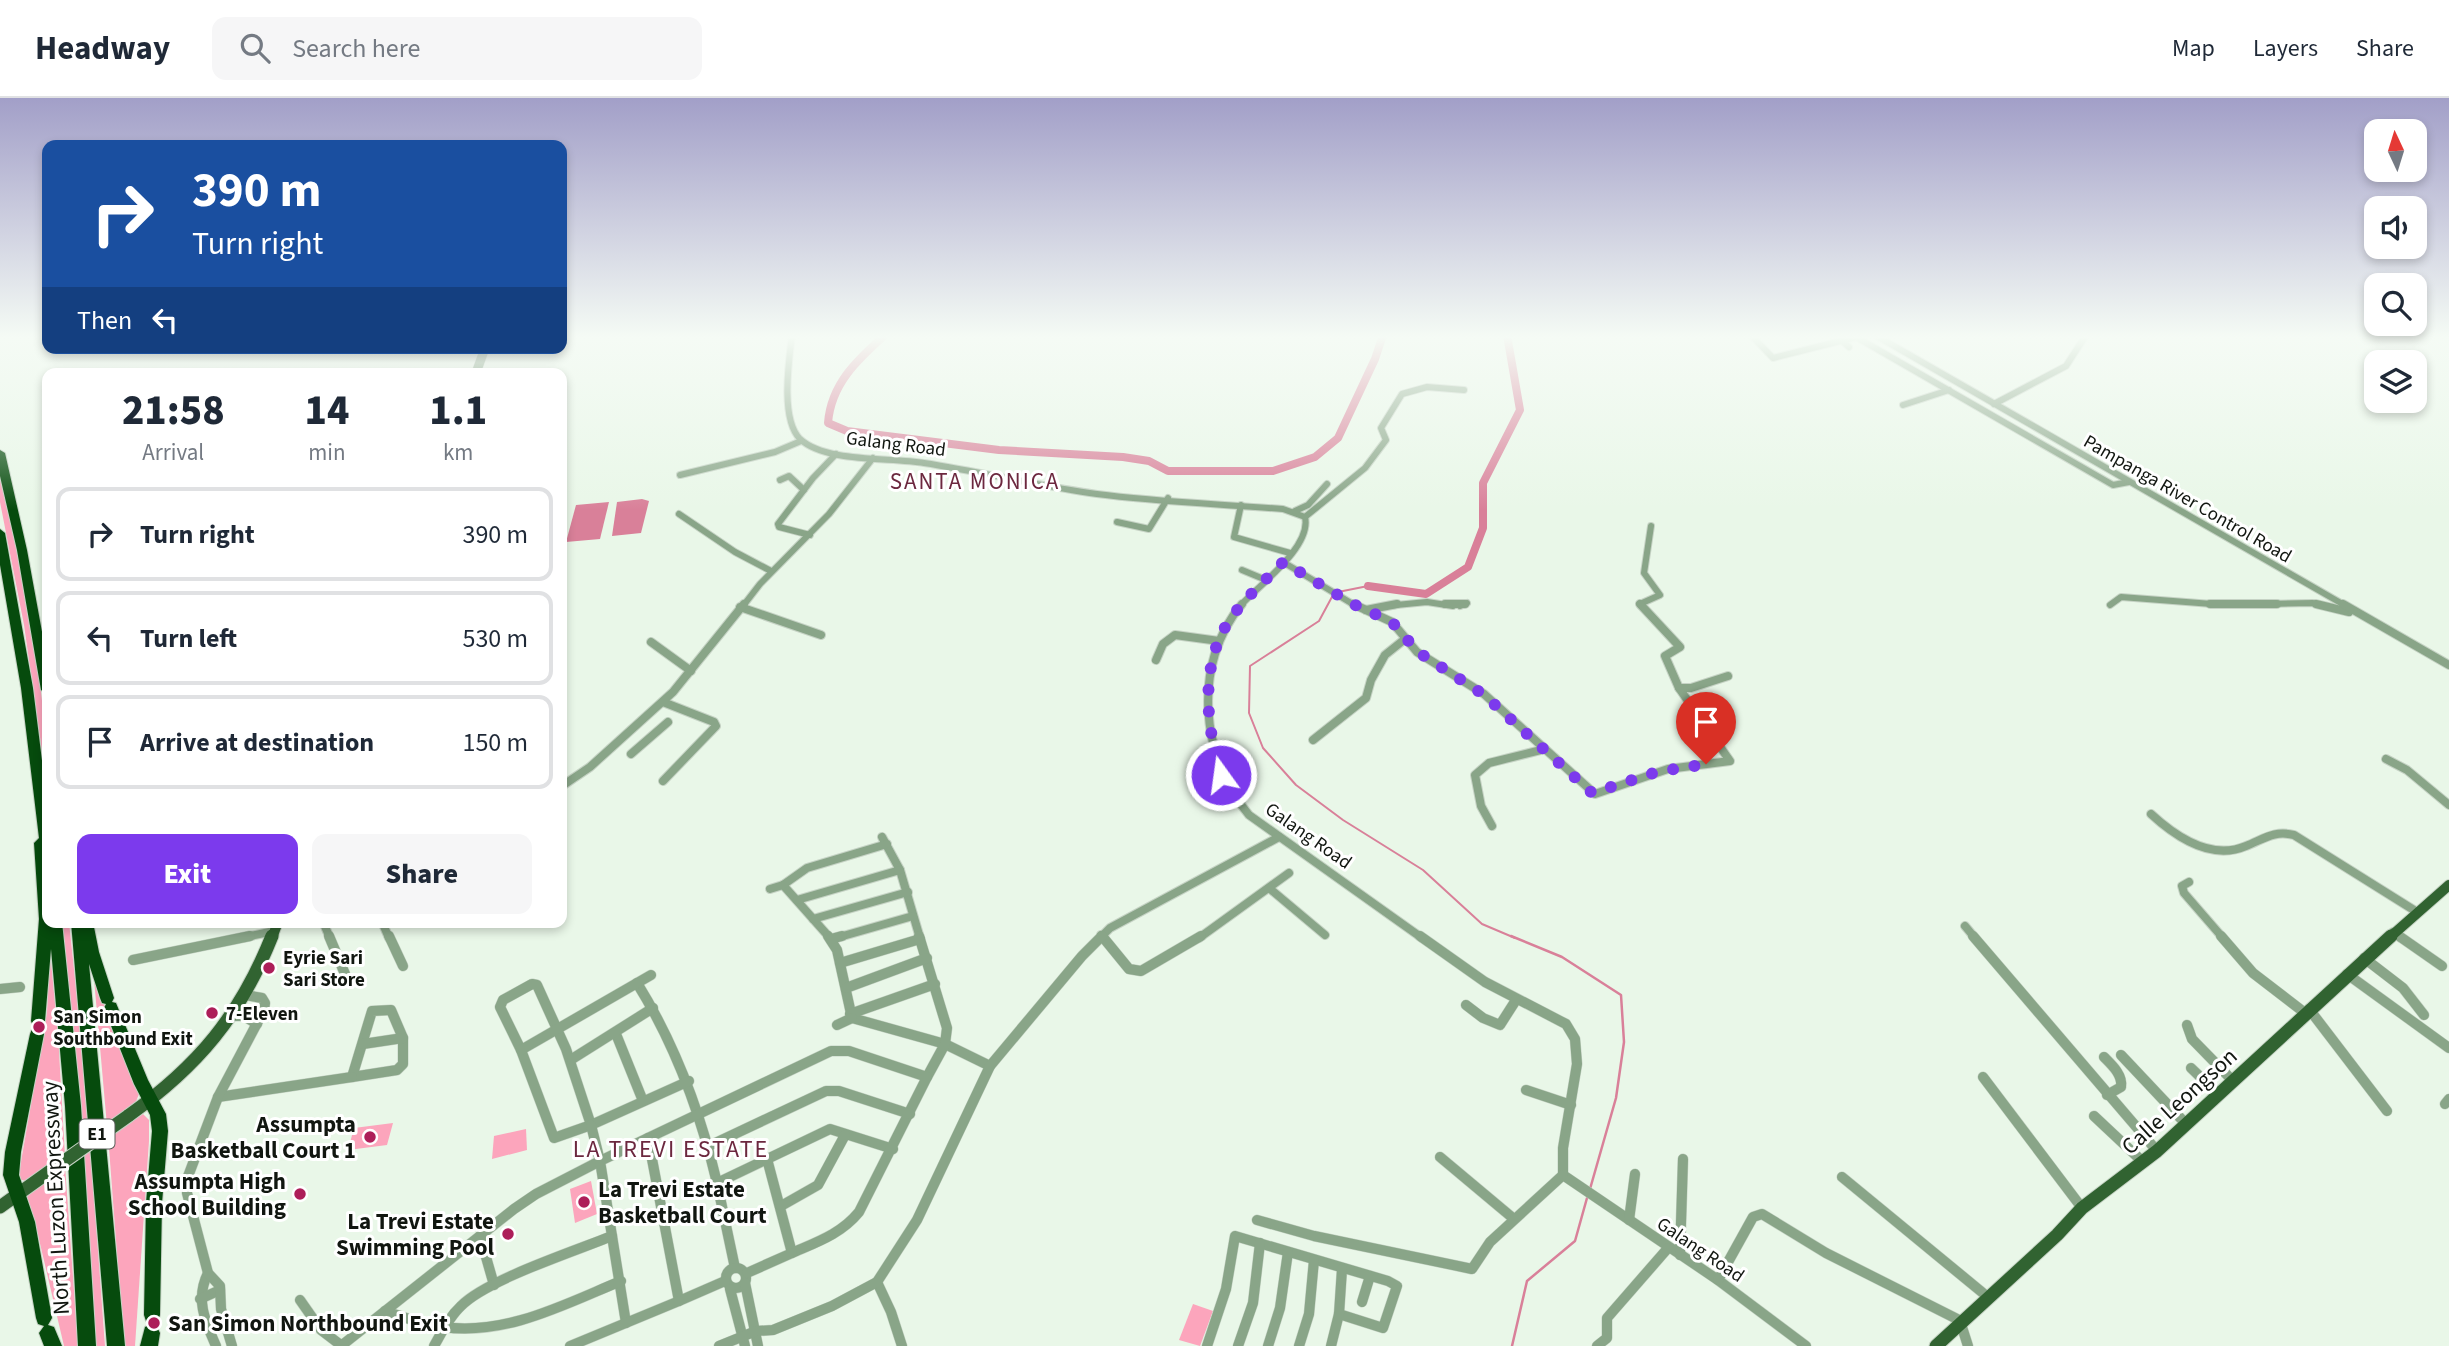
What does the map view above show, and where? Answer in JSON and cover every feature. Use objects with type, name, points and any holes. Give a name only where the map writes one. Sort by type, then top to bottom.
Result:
[{"type":"highway","points":[[0,453],[22,550],[42,662]]},
{"type":"highway","points":[[0,533],[27,688],[42,804],[39,820],[42,862]]},
{"type":"highway","points":[[45,928],[38,1028],[13,1152],[11,1175],[27,1222],[48,1332]]},
{"type":"highway","name":"North Luzon Expressway","points":[[56,928],[74,1106],[86,1346]]},
{"type":"highway","name":"E1","points":[[79,928],[116,1346]]},
{"type":"highway","points":[[87,928],[109,1003],[142,1084],[158,1114],[160,1131],[154,1203],[151,1331]]},
{"type":"main road","name":"Calle Leongson","points":[[1936,1346],[2082,1208],[2157,1152],[2364,958],[2449,885]]},
{"type":"main road","points":[[0,1207],[152,1100],[177,1079],[232,1016],[278,928]]},
{"type":"street","points":[[680,475],[775,452],[801,441],[787,393]]},
{"type":"street","points":[[1305,517],[1365,468],[1386,440],[1381,428],[1405,393]]},
{"type":"street","points":[[1903,405],[1939,393]]},
{"type":"street","points":[[1955,393],[2113,485],[2129,482]]},
{"type":"street","name":"Pampanga River Control Road","points":[[1975,393],[2449,665]]},
{"type":"street","points":[[1994,404],[2014,393]]},
{"type":"street","name":"Galang Road","points":[[801,441],[836,454],[921,462],[1098,494],[1241,505],[1295,511],[1305,517],[1306,531],[1283,562],[1239,607],[1219,641],[1209,683],[1209,706],[1217,760],[1229,794],[1249,815],[1485,982],[1516,1000],[1553,1016],[1570,1030],[1575,1040],[1577,1064],[1563,1148],[1564,1176],[1718,1280],[1806,1346]]},
{"type":"street","points":[[810,535],[779,527],[778,524],[836,454]]},
{"type":"street","points":[[567,783],[590,767],[663,702],[691,671],[740,607],[771,571],[810,535],[873,457]]},
{"type":"street","points":[[780,480],[789,476],[804,490]]},
{"type":"street","points":[[1295,511],[1308,505],[1327,484]]},
{"type":"street","points":[[1117,522],[1149,529],[1168,498]]},
{"type":"street","points":[[1241,505],[1234,537],[1290,553]]},
{"type":"street","points":[[679,514],[735,552],[771,571]]},
{"type":"street","points":[[1283,562],[1392,622],[1405,639],[1427,659],[1457,675],[1483,694],[1595,794],[1668,769],[1730,761],[1679,688],[1665,656],[1680,647],[1640,604],[1660,595],[1644,573],[1650,526]]},
{"type":"street","points":[[1242,570],[1266,580]]},
{"type":"street","points":[[2110,605],[2121,597],[2225,605],[2313,603],[2358,614]]},
{"type":"street","points":[[1366,610],[1435,601],[1449,606],[1462,606],[1467,603]]},
{"type":"street","points":[[740,607],[821,635]]},
{"type":"street","points":[[1156,660],[1163,644],[1175,635],[1219,641]]},
{"type":"street","points":[[1314,740],[1366,698],[1371,680],[1385,655],[1405,639]]},
{"type":"street","points":[[651,642],[691,671]]},
{"type":"street","points":[[1679,688],[1691,688],[1728,676]]},
{"type":"street","points":[[663,702],[714,722],[716,726],[663,781]]},
{"type":"street","points":[[631,754],[668,722]]},
{"type":"street","points":[[627,735],[643,743]]},
{"type":"street","points":[[1492,825],[1481,806],[1475,775],[1489,764],[1545,749]]},
{"type":"street","points":[[2386,759],[2407,770],[2449,805]]},
{"type":"street","points":[[1193,780],[1208,793],[1229,794]]},
{"type":"street","points":[[2151,814],[2171,832],[2209,849],[2239,849],[2272,833],[2294,835],[2417,912]]},
{"type":"street","points":[[719,1346],[758,1339],[773,1330],[832,1306],[877,1282],[917,1220],[990,1066],[1101,935],[1143,908],[1170,897],[1279,837]]},
{"type":"street","points":[[728,1285],[735,1290],[746,1278],[792,1253],[834,1236],[853,1221],[892,1149],[948,1034],[908,892],[885,841],[807,868],[783,885],[770,889]]},
{"type":"street","points":[[797,900],[900,870]]},
{"type":"street","points":[[1101,935],[1129,969],[1141,971],[1187,946],[1289,873]]},
{"type":"street","points":[[2189,882],[2182,887],[2184,892],[2246,965],[2265,985],[2307,1011],[2387,1111]]},
{"type":"street","points":[[783,885],[831,939],[840,963],[851,1016]]},
{"type":"street","points":[[1269,888],[1325,935]]},
{"type":"street","points":[[813,919],[908,892]]},
{"type":"street","points":[[831,939],[913,916]]},
{"type":"street","points":[[1965,926],[2157,1152]]},
{"type":"street","points":[[133,960],[266,928]]},
{"type":"street","points":[[326,928],[345,974]]},
{"type":"street","points":[[385,928],[403,967]]},
{"type":"street","points":[[2393,932],[2442,966]]},
{"type":"street","points":[[840,963],[920,939]]},
{"type":"street","points":[[846,988],[928,958]]},
{"type":"street","points":[[2364,958],[2401,986],[2424,1015]]},
{"type":"street","points":[[2347,974],[2449,1048]]},
{"type":"street","points":[[521,1050],[651,975]]},
{"type":"street","points":[[637,983],[653,1008],[689,1081],[701,1114],[735,1268]]},
{"type":"street","points":[[626,1323],[600,1161],[591,1124],[572,1059],[560,1027],[537,985],[532,984],[503,1000],[500,1007],[521,1050],[554,1138],[560,1139],[591,1124],[689,1081]]},
{"type":"street","points":[[837,1025],[851,1016],[934,984]]},
{"type":"street","points":[[0,989],[20,987]]},
{"type":"street","points":[[232,1346],[224,1321],[220,1290],[217,1281],[208,1273],[187,1193],[187,1179],[218,1097],[257,1024],[265,1000],[245,995]]},
{"type":"street","points":[[1466,1006],[1483,1018],[1500,1025],[1516,1000]]},
{"type":"street","points":[[218,1097],[352,1077],[397,1070],[403,1064],[403,1038],[391,1010],[387,1008],[372,1011],[352,1077]]},
{"type":"street","points":[[572,1059],[616,1034],[653,1008]]},
{"type":"street","points":[[232,1016],[244,1016],[257,1024]]},
{"type":"street","points":[[851,1016],[945,1044],[990,1066]]},
{"type":"street","points":[[2187,1026],[2192,1039],[2233,1081]]},
{"type":"street","points":[[616,1034],[643,1101]]},
{"type":"street","points":[[363,1044],[403,1038]]},
{"type":"street","points":[[300,1300],[321,1330],[341,1346],[536,1194],[831,1051],[849,1051],[928,1077]]},
{"type":"street","points":[[2121,1055],[2186,1124]]},
{"type":"street","points":[[2104,1057],[2117,1071],[2122,1082],[2121,1087],[2107,1095]]},
{"type":"street","points":[[2191,1068],[2219,1095]]},
{"type":"street","points":[[1983,1077],[2082,1208]]},
{"type":"street","points":[[709,1146],[833,1090],[909,1114]]},
{"type":"street","points":[[1526,1090],[1571,1105]]},
{"type":"street","points":[[2094,1116],[2143,1162]]},
{"type":"street","points":[[717,1184],[826,1130],[834,1129],[892,1149]]},
{"type":"street","points":[[781,1206],[818,1185],[845,1135]]},
{"type":"street","points":[[648,1138],[679,1301]]},
{"type":"street","points":[[1440,1157],[1514,1219]]},
{"type":"street","points":[[1680,1255],[1683,1159]]},
{"type":"street","points":[[767,1160],[792,1253]]},
{"type":"street","points":[[1629,1220],[1635,1174]]},
{"type":"street","points":[[1257,1220],[1314,1236],[1472,1269],[1477,1259],[1514,1219],[1564,1176]]},
{"type":"street","points":[[1842,1177],[1989,1298]]},
{"type":"street","points":[[1718,1280],[1753,1217],[1762,1214],[1826,1253],[1963,1323],[1968,1346]]},
{"type":"street","points":[[480,1236],[494,1285]]},
{"type":"street","points":[[434,1346],[464,1303],[494,1285],[612,1236]]},
{"type":"street","points":[[1206,1346],[1226,1289],[1233,1237],[1238,1236],[1397,1286],[1383,1328],[1339,1314]]},
{"type":"street","points":[[1238,1346],[1253,1303],[1260,1243]]},
{"type":"street","points":[[1597,1346],[1607,1338],[1606,1318],[1668,1248]]},
{"type":"street","points":[[1268,1346],[1280,1308],[1288,1252]]},
{"type":"street","points":[[1300,1346],[1309,1314],[1314,1260]]},
{"type":"street","points":[[745,1343],[728,1285],[730,1271],[735,1268],[740,1268],[746,1278],[758,1339]]},
{"type":"street","points":[[1331,1346],[1339,1314],[1342,1269]]},
{"type":"street","points":[[208,1273],[200,1288],[200,1299],[209,1332],[216,1346]]},
{"type":"street","points":[[1362,1303],[1370,1276]]},
{"type":"street","points":[[385,1311],[444,1328],[477,1330],[521,1322],[621,1281]]},
{"type":"street","points":[[877,1282],[891,1312],[902,1346]]},
{"type":"street","points":[[570,1346],[679,1301],[728,1285]]},
{"type":"street","points":[[200,1299],[220,1290]]},
{"type":"street","points":[[209,1332],[224,1321]]},
{"type":"shaded area","points":[[0,473],[25,589],[38,668],[42,699],[42,751],[24,625],[0,502]]},
{"type":"shaded area","points":[[642,499],[649,501],[641,533],[612,536],[617,502]]},
{"type":"shaded area","points":[[609,502],[600,539],[567,542],[576,505]]},
{"type":"shaded area","points":[[63,928],[70,928],[85,1073],[105,1346],[95,1346],[75,1039]]},
{"type":"shaded area","points":[[50,951],[65,1156],[26,1181],[18,1179],[47,1012]]},
{"type":"shaded area","points":[[94,979],[139,1094],[135,1104],[107,1126]]},
{"type":"shaded area","points":[[143,1114],[149,1120],[149,1141],[135,1346],[124,1346],[108,1135]]},
{"type":"shaded area","name":"Assumpta Basketball Court 1","points":[[393,1123],[387,1145],[348,1150],[354,1128]]},
{"type":"shaded area","points":[[526,1129],[527,1150],[492,1159],[494,1136]]},
{"type":"shaded area","points":[[65,1166],[78,1346],[64,1346],[38,1235],[26,1199],[30,1192]]},
{"type":"shaded area","name":"La Trevi Estate Basketball Court","points":[[591,1181],[597,1214],[575,1223],[570,1189]]},
{"type":"shaded area","points":[[1193,1304],[1213,1311],[1200,1346],[1179,1340]]},
{"type":"waterway","points":[[836,393],[828,423],[847,431],[999,450],[1123,457],[1149,461],[1168,471],[1273,471],[1315,457],[1338,438],[1359,393]]},
{"type":"waterway","points":[[1368,586],[1426,594],[1468,567],[1483,528],[1483,483],[1520,410],[1517,393]]},
{"type":"waterway","points":[[1338,592],[1368,586]]},
{"type":"waterway","points":[[1333,595],[1319,621],[1250,666],[1249,713],[1263,748],[1296,785],[1343,820],[1423,870],[1482,924],[1515,938]]},
{"type":"waterway","points":[[1511,936],[1562,957],[1621,995],[1624,1042],[1616,1098],[1590,1189]]},
{"type":"waterway","points":[[1512,1346],[1527,1281],[1575,1241],[1587,1198]]},
{"type":"place","name":"Eyrie Sari Sari Store","points":[[269,968]]},
{"type":"place","name":"7-Eleven","points":[[212,1013]]},
{"type":"place","name":"San Simon Southbound Exit","points":[[39,1027]]},
{"type":"place","name":"Assumpta Basketball Court 1","points":[[370,1137]]},
{"type":"place","name":"Assumpta High School Building","points":[[300,1194]]},
{"type":"place","name":"La Trevi Estate Basketball Court","points":[[584,1202]]},
{"type":"place","name":"La Trevi Estate Swimming Pool","points":[[508,1234]]},
{"type":"place","name":"San Simon Northbound Exit","points":[[154,1323]]},
{"type":"district","name":"SANTA MONICA","points":[[975,481]]},
{"type":"district","name":"LA TREVI ESTATE","points":[[671,1149]]},
{"type":"route","points":[[1221,775],[1213,742],[1208,694],[1213,660],[1218,643],[1231,618],[1283,562],[1353,604],[1392,622],[1418,652],[1457,675],[1512,717],[1592,793],[1601,793],[1657,772],[1706,764]]}]
